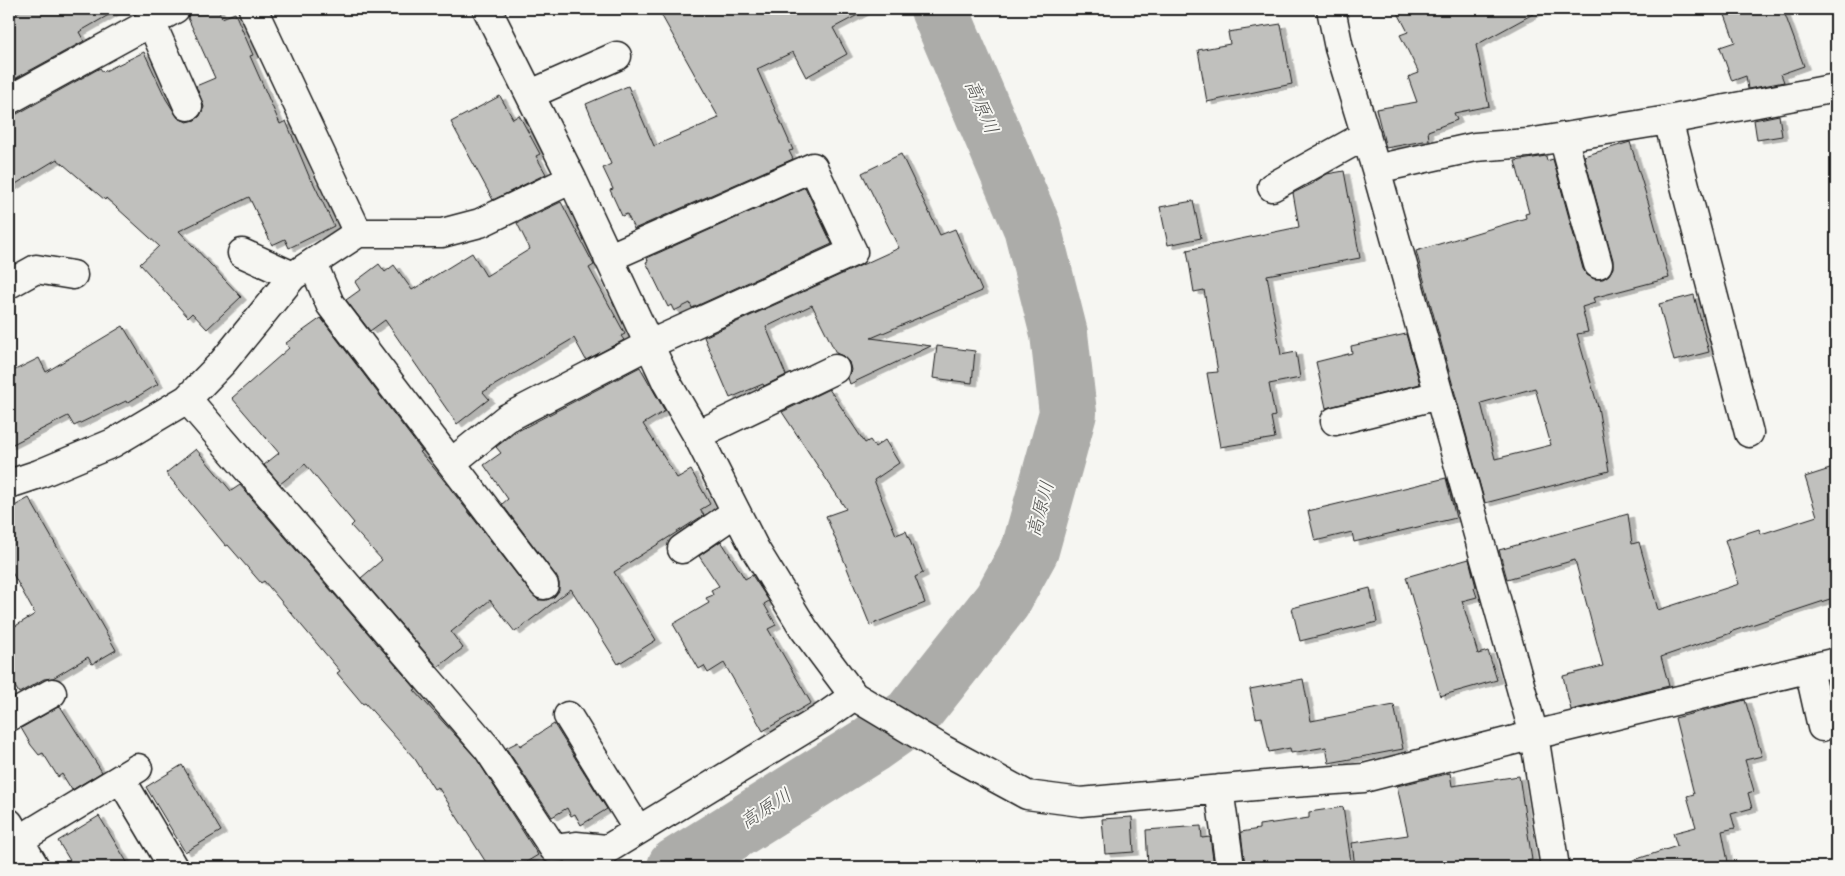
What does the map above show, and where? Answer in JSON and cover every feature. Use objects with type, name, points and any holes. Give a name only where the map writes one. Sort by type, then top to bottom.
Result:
[{"type":"street","points":[[9,100],[175,9]]},
{"type":"street","points":[[253,9],[358,234]]},
{"type":"street","points":[[487,9],[572,179],[648,345],[755,549],[804,630],[860,701],[1027,795],[1081,802],[1364,778],[1836,662]]},
{"type":"street","points":[[1331,9],[1339,48],[1376,169],[1534,735],[1555,867]]},
{"type":"street","points":[[151,22],[188,106]]},
{"type":"street","points":[[531,94],[617,56]]},
{"type":"street","points":[[1376,169],[1475,147],[1528,143],[1668,120],[1836,88]]},
{"type":"street","points":[[1668,120],[1749,433]]},
{"type":"street","points":[[1272,187],[1366,135]]},
{"type":"street","points":[[1563,137],[1598,264]]},
{"type":"street","points":[[451,463],[507,418],[648,345],[853,252],[813,167],[608,258]]},
{"type":"street","points":[[9,484],[39,474],[113,443],[187,399],[223,362],[303,270],[358,234],[442,233],[480,223],[572,179]]},
{"type":"street","points":[[242,254],[303,270],[544,585]]},
{"type":"street","points":[[9,284],[36,270],[74,275]]},
{"type":"street","points":[[697,436],[835,369]]},
{"type":"street","points":[[1335,421],[1439,395]]},
{"type":"street","points":[[187,399],[488,749],[554,850],[576,846],[606,849]]},
{"type":"street","points":[[682,550],[736,512]]},
{"type":"street","points":[[1809,669],[1822,727]]},
{"type":"street","points":[[9,717],[52,693]]},
{"type":"street","points":[[578,867],[822,719],[860,701]]},
{"type":"street","points":[[568,716],[638,830]]},
{"type":"street","points":[[35,867],[14,832],[129,773],[173,867]]},
{"type":"street","points":[[1219,789],[1230,867]]},
{"type":"building","points":[[23,9],[119,9],[79,32],[84,41],[9,82],[9,17]]},
{"type":"building","points":[[191,9],[218,9],[222,18],[235,13],[253,55],[250,56],[280,124],[286,121],[311,181],[334,226],[289,248],[285,239],[272,245],[249,197],[179,231],[241,297],[207,329],[192,313],[188,317],[140,264],[159,246],[106,198],[105,200],[57,159],[9,188],[9,116],[17,114],[100,68],[103,72],[144,52],[166,99],[178,118],[187,122],[195,120],[200,116],[204,107],[196,86],[215,78],[188,18]]},
{"type":"building","points":[[658,9],[869,9],[833,28],[847,54],[806,77],[793,52],[757,69],[793,150],[789,151],[793,159],[634,229],[627,214],[622,216],[610,190],[613,189],[603,168],[611,164],[586,104],[628,86],[654,146],[719,118]]},
{"type":"building","points":[[1396,9],[1542,9],[1476,45],[1489,106],[1454,113],[1457,120],[1428,131],[1429,140],[1386,148],[1376,109],[1417,102],[1408,77],[1419,73],[1400,35],[1408,32]]},
{"type":"building","points":[[1740,9],[1783,9],[1804,66],[1781,74],[1784,82],[1748,89],[1746,76],[1732,81],[1720,47],[1735,42],[1725,15]]},
{"type":"building","points":[[1281,24],[1292,84],[1207,102],[1198,50],[1230,44],[1228,32]]},
{"type":"building","points":[[500,96],[513,119],[519,115],[540,154],[536,156],[546,174],[493,200],[451,122]]},
{"type":"building","points":[[1779,115],[1782,136],[1757,140],[1754,120]]},
{"type":"building","points":[[1630,142],[1669,278],[1593,298],[1595,303],[1582,307],[1588,332],[1577,334],[1598,407],[1609,471],[1485,503],[1416,251],[1526,218],[1525,214],[1529,213],[1515,161],[1546,156],[1547,161],[1553,159],[1583,269],[1587,275],[1594,279],[1603,279],[1609,275],[1613,268],[1613,260],[1584,156]],"holes":[[[1535,388],[1551,445],[1495,459],[1481,403]]]},
{"type":"building","points":[[901,154],[940,235],[955,229],[982,291],[871,338],[931,346],[850,384],[848,378],[851,370],[849,362],[843,356],[836,353],[812,305],[766,327],[786,375],[764,386],[763,384],[730,398],[704,337],[899,248],[862,173]]},
{"type":"building","points":[[1344,171],[1360,258],[1267,275],[1281,355],[1296,352],[1300,378],[1269,384],[1275,416],[1271,417],[1275,438],[1220,447],[1207,373],[1218,372],[1204,290],[1194,292],[1187,250],[1299,227],[1293,193],[1314,183],[1327,174]]},
{"type":"building","points":[[805,187],[832,244],[692,308],[690,303],[674,311],[671,305],[668,307],[646,262],[648,261],[647,258]]},
{"type":"building","points":[[1193,201],[1201,238],[1168,245],[1160,207]]},
{"type":"building","points":[[561,202],[594,265],[589,268],[625,334],[621,336],[624,340],[586,360],[574,338],[483,392],[489,399],[457,424],[385,320],[370,331],[346,300],[360,290],[355,282],[379,264],[385,272],[394,265],[412,290],[472,253],[486,276],[530,249],[517,223]]},
{"type":"building","points":[[1694,295],[1709,352],[1674,361],[1659,304]]},
{"type":"building","points":[[321,318],[422,451],[420,452],[538,600],[554,597],[559,591],[559,583],[556,576],[502,504],[508,499],[484,465],[501,453],[496,447],[514,433],[640,367],[665,411],[643,424],[677,478],[691,470],[710,504],[700,510],[704,515],[614,572],[656,640],[618,664],[571,589],[515,632],[490,600],[451,632],[463,648],[438,667],[361,578],[382,560],[351,526],[354,523],[305,464],[280,484],[264,465],[279,453],[232,398],[289,348],[286,343]]},
{"type":"building","points":[[123,326],[158,384],[127,403],[126,401],[74,426],[68,416],[9,446],[9,373],[39,358],[46,372]]},
{"type":"building","points":[[1406,334],[1420,384],[1326,408],[1316,362],[1352,353],[1351,346]]},
{"type":"building","points":[[937,346],[975,351],[972,383],[933,378]]},
{"type":"building","points":[[829,389],[865,443],[870,440],[875,447],[885,440],[899,463],[874,480],[896,535],[906,531],[923,573],[915,577],[925,603],[870,625],[826,516],[846,509],[782,412]]},
{"type":"building","points":[[196,449],[231,491],[240,485],[416,689],[414,690],[476,758],[538,855],[518,867],[489,867],[438,787],[434,789],[415,759],[365,703],[363,704],[337,673],[340,671],[264,581],[261,583],[228,545],[226,546],[166,473]]},
{"type":"building","points":[[1836,467],[1836,597],[1661,657],[1669,686],[1571,710],[1563,676],[1603,666],[1575,560],[1507,579],[1499,550],[1628,514],[1632,544],[1639,542],[1658,610],[1739,584],[1725,540],[1759,529],[1761,534],[1817,516],[1805,477]]},
{"type":"building","points":[[1446,478],[1456,518],[1354,542],[1352,532],[1315,541],[1308,511]]},
{"type":"building","points":[[29,498],[116,650],[92,664],[88,657],[53,678],[44,679],[19,693],[9,677],[9,630],[35,614],[9,567],[9,509]]},
{"type":"building","points":[[721,541],[745,579],[752,575],[769,601],[764,604],[776,625],[768,629],[811,703],[763,731],[724,663],[708,673],[704,666],[699,669],[673,624],[709,603],[706,598],[713,595],[711,590],[719,586],[699,556]]},
{"type":"building","points":[[1469,559],[1477,597],[1462,601],[1478,654],[1488,651],[1497,680],[1440,696],[1406,577]]},
{"type":"building","points":[[1370,588],[1377,622],[1300,641],[1292,608]]},
{"type":"building","points":[[1303,679],[1311,721],[1394,705],[1403,749],[1329,763],[1326,747],[1291,753],[1290,748],[1269,752],[1262,717],[1256,718],[1250,689]]},
{"type":"building","points":[[1745,700],[1762,756],[1745,760],[1754,791],[1748,793],[1752,808],[1731,814],[1735,828],[1722,831],[1729,867],[1629,867],[1628,862],[1677,846],[1673,833],[1696,827],[1687,796],[1694,794],[1675,718]]},
{"type":"building","points":[[60,706],[102,772],[72,790],[62,774],[58,777],[43,753],[39,755],[21,728]]},
{"type":"building","points":[[554,724],[607,809],[581,825],[575,814],[571,816],[567,808],[552,817],[506,748],[518,742],[520,746]]},
{"type":"building","points":[[182,765],[221,831],[185,852],[146,787]]},
{"type":"building","points":[[1450,773],[1452,786],[1519,776],[1532,860],[1493,866],[1492,863],[1469,867],[1355,867],[1352,843],[1408,835],[1397,786]]},
{"type":"building","points":[[1343,807],[1351,862],[1319,867],[1317,867],[1316,862],[1279,867],[1245,867],[1241,832],[1259,829],[1259,825],[1309,818],[1309,812]]},
{"type":"building","points":[[99,816],[130,867],[74,867],[58,841]]},
{"type":"building","points":[[1132,817],[1134,852],[1105,854],[1102,819]]},
{"type":"building","points":[[1201,826],[1202,838],[1210,837],[1214,867],[1148,867],[1146,830]]},
{"type":"waterway","name":"高原川","points":[[676,867],[870,745],[911,716],[1002,601],[1030,550],[1068,413],[1059,334],[1032,227],[939,9]]}]
